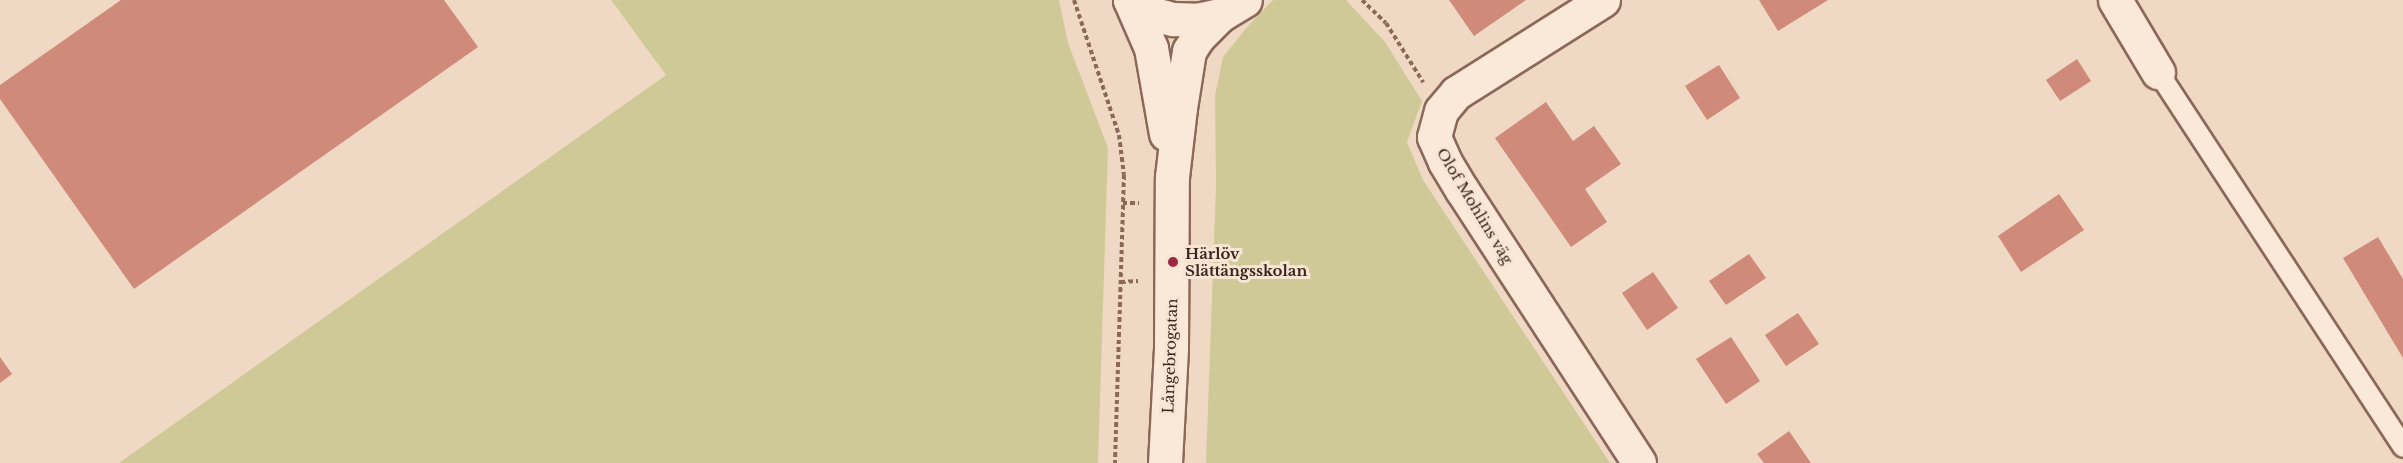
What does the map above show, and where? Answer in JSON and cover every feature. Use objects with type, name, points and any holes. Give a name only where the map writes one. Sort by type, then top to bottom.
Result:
[{"type":"main road","points":[[1130,0],[1150,13],[1173,20],[1197,20],[1232,7]]},
{"type":"main road","name":"Långebrogatan","points":[[1130,0],[1150,48],[1172,177]]},
{"type":"main road","points":[[1441,111],[1456,93],[1603,0]]},
{"type":"main road","points":[[2115,0],[2158,72]]},
{"type":"main road","name":"Långebrogatan","points":[[1165,463],[1171,336],[1172,177],[1189,51],[1198,37],[1232,7]]},
{"type":"main road","name":"Olof Mohlins väg","points":[[1441,111],[1434,137],[1445,162],[1639,463]]},
{"type":"lane","points":[[2158,72],[2403,447]]},
{"type":"path","points":[[1074,0],[1119,135],[1124,175],[1115,463]]},
{"type":"path","points":[[1362,0],[1386,22],[1441,111]]},
{"type":"path","points":[[1123,203],[1146,202]]},
{"type":"path","points":[[1121,282],[1145,281]]},
{"type":"shaded area","points":[[611,0],[1059,0],[1068,43],[1108,148],[1098,463],[119,463],[666,75]]},
{"type":"shaded area","points":[[1273,0],[1346,0],[1385,42],[1422,101],[1407,142],[1423,180],[1610,463],[1206,463],[1216,185],[1215,96],[1223,57]]},
{"type":"building","points":[[121,0],[444,0],[478,47],[134,289],[0,99],[0,85]]},
{"type":"building","points":[[1449,0],[1526,0],[1474,36]]},
{"type":"building","points":[[1759,0],[1828,0],[1778,31]]},
{"type":"building","points":[[2077,59],[2091,81],[2060,101],[2046,80]]},
{"type":"building","points":[[1719,65],[1740,98],[1707,120],[1685,86]]},
{"type":"building","points":[[1546,102],[1573,141],[1594,126],[1621,164],[1585,189],[1607,222],[1571,247],[1495,138]]},
{"type":"building","points":[[2059,194],[2084,230],[2021,272],[1998,236]]},
{"type":"building","points":[[2378,237],[2403,279],[2403,358],[2343,258]]},
{"type":"building","points":[[1749,254],[1766,278],[1726,305],[1709,281]]},
{"type":"building","points":[[1653,272],[1678,308],[1647,330],[1622,293]]},
{"type":"building","points":[[1798,313],[1819,344],[1786,366],[1765,335]]},
{"type":"building","points":[[1731,337],[1760,381],[1726,404],[1696,359]]},
{"type":"building","points":[[0,357],[12,374],[0,383]]},
{"type":"building","points":[[1789,431],[1811,463],[1764,463],[1757,454]]},
{"type":"place","name":"Härlöv Slättängsskolan","points":[[1173,262]]}]
